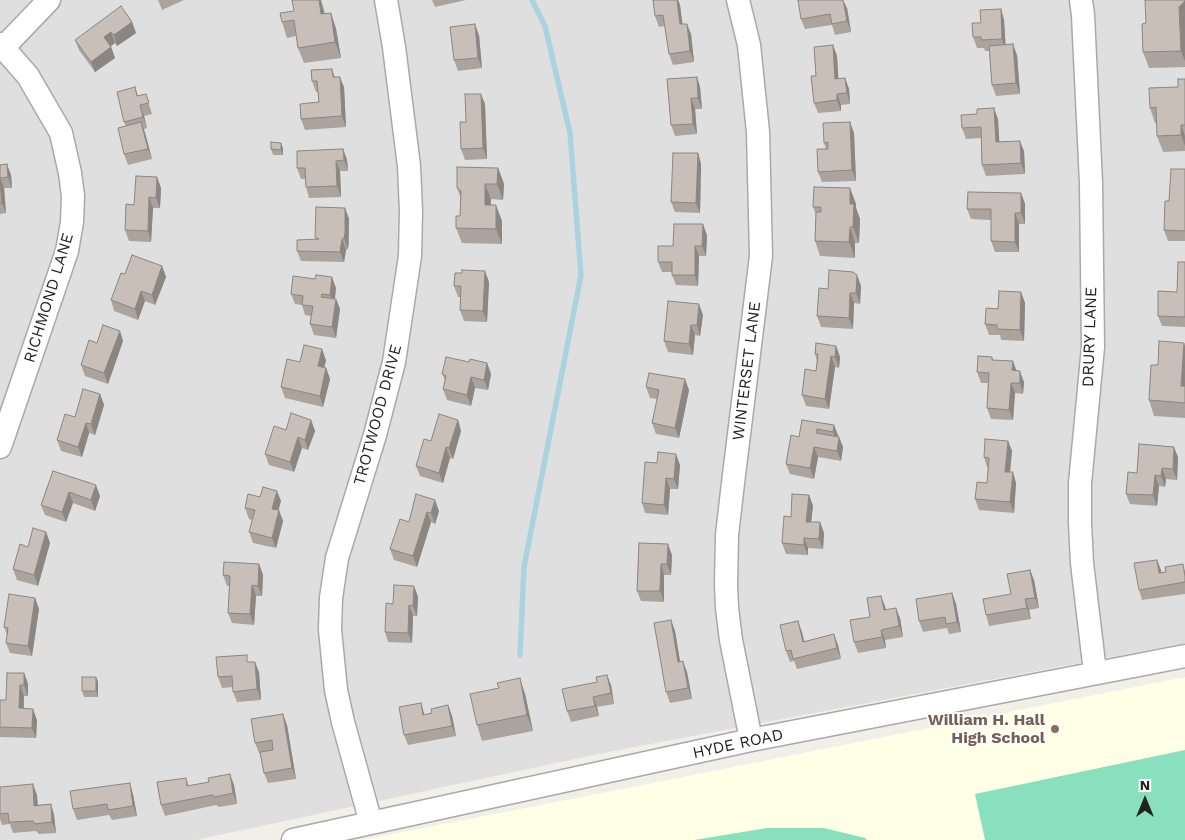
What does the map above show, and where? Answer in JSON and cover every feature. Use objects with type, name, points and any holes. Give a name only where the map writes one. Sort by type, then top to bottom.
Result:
[{"type":"street","points":[[2,45],[49,0]]},
{"type":"street","name":"TROTWOOD DRIVE","points":[[372,823],[343,722],[336,690],[332,660],[331,598],[333,576],[339,551],[365,469],[394,362],[410,256],[409,166],[386,0]]},
{"type":"street","name":"WINTERSET LANE","points":[[738,0],[749,45],[758,132],[762,256],[733,483],[728,535],[726,608],[751,740]]},
{"type":"street","name":"DRURY LANE","points":[[1081,0],[1091,183],[1093,347],[1080,483],[1080,523],[1082,571],[1095,672]]},
{"type":"street","name":"RICHMOND LANE","points":[[0,448],[67,250],[72,222],[73,196],[70,173],[60,133],[28,76],[2,45]]},
{"type":"street","name":"HYDE ROAD","points":[[293,840],[751,740],[1185,656]]},
{"type":"shaded area","points":[[0,0],[1185,0],[1185,643],[603,753],[196,840],[0,840]]},
{"type":"shaded area","name":"William H. Hall High School","points":[[1185,677],[1185,840],[362,840],[663,781]]},
{"type":"green space","points":[[1185,750],[1185,840],[985,840],[975,794]]},
{"type":"green space","points":[[767,828],[824,828],[867,840],[694,840]]},
{"type":"building","points":[[292,0],[319,0],[321,14],[331,13],[335,42],[298,48],[294,20],[282,22],[280,13],[294,11]]},
{"type":"building","points":[[653,0],[677,0],[680,24],[687,24],[690,51],[669,54],[663,15],[655,16]]},
{"type":"building","points":[[798,0],[843,0],[847,21],[832,24],[830,14],[801,19]]},
{"type":"building","points":[[1145,0],[1185,0],[1179,7],[1181,51],[1143,52],[1142,24],[1146,23]]},
{"type":"building","points":[[121,6],[132,22],[114,35],[111,32],[104,37],[111,47],[91,62],[75,40]]},
{"type":"building","points":[[1001,9],[1002,39],[982,40],[981,37],[973,37],[972,23],[981,23],[980,10]]},
{"type":"building","points":[[475,24],[478,58],[454,60],[450,27]]},
{"type":"building","points":[[1013,44],[1016,83],[992,85],[989,46]]},
{"type":"building","points":[[833,45],[835,79],[845,78],[847,93],[837,94],[837,100],[814,103],[811,76],[816,76],[814,47]]},
{"type":"building","points":[[332,69],[333,77],[340,77],[342,116],[301,119],[300,104],[319,102],[317,81],[312,81],[311,70]]},
{"type":"building","points":[[697,77],[698,98],[691,98],[693,124],[671,125],[667,79]]},
{"type":"building","points":[[1178,79],[1185,79],[1185,125],[1181,125],[1181,135],[1157,136],[1156,107],[1150,108],[1149,88],[1178,87]]},
{"type":"building","points":[[135,87],[137,96],[146,94],[149,103],[140,105],[143,117],[124,122],[117,92]]},
{"type":"building","points":[[465,94],[481,94],[483,148],[461,149],[460,122],[466,122]]},
{"type":"building","points":[[994,108],[996,142],[1020,141],[1021,163],[982,165],[981,127],[962,128],[961,115],[977,114],[977,109]]},
{"type":"building","points":[[141,122],[148,149],[124,154],[118,128]]},
{"type":"building","points":[[850,122],[852,170],[818,172],[817,149],[828,149],[828,142],[824,143],[823,123]]},
{"type":"building","points":[[271,142],[281,143],[281,150],[271,149]]},
{"type":"building","points":[[343,149],[344,160],[336,161],[337,186],[306,187],[305,168],[297,168],[297,151]]},
{"type":"building","points":[[673,153],[698,153],[696,203],[671,202]]},
{"type":"building","points":[[7,164],[8,177],[0,178],[0,165]]},
{"type":"building","points":[[457,167],[498,168],[497,184],[485,184],[485,205],[496,205],[496,229],[456,228],[456,216],[460,216],[461,191],[457,188]]},
{"type":"building","points":[[1171,169],[1185,169],[1185,231],[1164,230],[1165,201],[1169,201]]},
{"type":"building","points":[[136,176],[157,177],[156,198],[149,197],[148,231],[125,230],[126,204],[134,205]]},
{"type":"building","points":[[0,178],[2,203],[0,203]]},
{"type":"building","points":[[814,187],[850,188],[850,204],[854,204],[853,227],[850,227],[849,242],[815,241],[816,212],[821,212],[821,207],[813,207]]},
{"type":"building","points":[[968,192],[1021,193],[1021,213],[1015,213],[1015,242],[991,241],[991,209],[967,209]]},
{"type":"building","points":[[316,207],[345,208],[345,233],[340,252],[297,251],[297,240],[319,239],[315,237]]},
{"type":"building","points":[[674,224],[703,224],[702,246],[695,246],[695,275],[672,275],[672,262],[658,262],[658,246],[673,246]]},
{"type":"building","points":[[132,255],[162,266],[152,295],[141,291],[135,309],[111,300],[121,273],[125,274]]},
{"type":"building","points":[[1178,262],[1185,262],[1185,317],[1158,316],[1158,291],[1177,292]]},
{"type":"building","points":[[462,270],[485,271],[483,311],[460,310],[461,286],[454,286],[455,273],[462,273]]},
{"type":"building","points":[[829,270],[853,272],[857,275],[856,293],[850,293],[849,318],[817,316],[819,288],[828,289]]},
{"type":"building","points":[[316,275],[332,277],[330,295],[322,294],[321,297],[336,299],[332,327],[310,324],[313,306],[302,305],[303,296],[291,294],[293,276],[315,279]]},
{"type":"building","points":[[999,291],[1021,292],[1020,330],[997,329],[997,325],[985,324],[986,308],[998,309]]},
{"type":"building","points":[[668,301],[699,304],[697,325],[691,325],[689,344],[664,341]]},
{"type":"building","points":[[103,325],[120,331],[104,373],[81,365],[89,340],[97,343]]},
{"type":"building","points":[[1159,341],[1184,343],[1181,386],[1185,386],[1185,403],[1149,400],[1151,365],[1158,365]]},
{"type":"building","points":[[816,343],[836,346],[835,357],[831,356],[825,399],[802,395],[805,369],[816,371],[818,354],[815,354]]},
{"type":"building","points":[[304,345],[322,349],[318,366],[326,368],[320,396],[281,387],[287,359],[300,362]]},
{"type":"building","points":[[978,356],[992,357],[992,360],[1013,361],[1012,370],[1020,371],[1020,383],[1011,383],[1009,410],[987,408],[989,373],[977,372]]},
{"type":"building","points":[[446,357],[469,362],[470,359],[487,363],[484,380],[471,377],[467,395],[443,389],[446,376],[442,374]]},
{"type":"building","points":[[649,373],[685,379],[675,428],[652,423],[659,390],[646,387]]},
{"type":"building","points":[[83,389],[100,394],[91,424],[86,423],[78,447],[57,440],[65,414],[75,417]]},
{"type":"building","points":[[291,413],[311,420],[305,440],[298,437],[290,462],[265,454],[274,426],[286,430]]},
{"type":"building","points":[[439,414],[458,420],[449,448],[446,447],[439,473],[416,466],[424,439],[431,441]]},
{"type":"building","points":[[802,420],[834,425],[833,432],[817,429],[816,433],[839,437],[837,451],[814,447],[810,468],[786,464],[791,435],[799,437]]},
{"type":"building","points":[[985,439],[1008,441],[1005,472],[1013,472],[1010,502],[975,499],[977,482],[987,483],[989,458],[984,457]]},
{"type":"building","points":[[1139,444],[1174,447],[1173,469],[1162,468],[1161,476],[1155,475],[1153,495],[1126,494],[1128,472],[1137,473]]},
{"type":"building","points":[[658,452],[676,454],[674,479],[666,478],[664,505],[642,503],[645,462],[657,463]]},
{"type":"building","points":[[53,471],[96,485],[91,500],[69,492],[62,512],[41,505]]},
{"type":"building","points":[[263,487],[277,491],[272,509],[279,510],[272,538],[249,532],[255,510],[245,508],[248,494],[260,497]]},
{"type":"building","points":[[416,494],[435,500],[431,513],[427,512],[413,556],[390,549],[400,519],[409,522]]},
{"type":"building","points":[[792,494],[809,495],[806,522],[820,522],[819,539],[804,538],[804,545],[782,543],[784,516],[791,517]]},
{"type":"building","points":[[33,528],[46,532],[34,575],[13,569],[20,544],[28,547]]},
{"type":"building","points":[[639,543],[668,544],[667,564],[661,564],[660,591],[637,591]]},
{"type":"building","points":[[1157,560],[1159,573],[1166,572],[1165,567],[1183,564],[1185,582],[1139,590],[1134,563]]},
{"type":"building","points":[[224,562],[259,564],[258,586],[252,585],[250,614],[228,613],[230,576],[223,575]]},
{"type":"building","points":[[1030,570],[1035,598],[1025,599],[1027,608],[986,615],[983,599],[1011,594],[1007,574]]},
{"type":"building","points":[[394,585],[414,586],[413,606],[409,605],[408,633],[385,632],[386,603],[393,604]]},
{"type":"building","points":[[952,593],[957,622],[946,624],[945,617],[919,621],[916,599]]},
{"type":"building","points":[[9,594],[35,598],[28,646],[6,643],[8,628],[4,627]]},
{"type":"building","points":[[881,596],[884,610],[896,608],[899,626],[881,630],[882,637],[854,642],[850,620],[870,617],[867,598]]},
{"type":"building","points":[[671,620],[678,662],[683,661],[688,688],[666,692],[654,623]]},
{"type":"building","points":[[798,621],[803,642],[834,634],[837,648],[793,659],[791,650],[786,651],[780,625]]},
{"type":"building","points":[[247,655],[247,662],[255,662],[257,689],[233,692],[232,676],[218,677],[216,657]]},
{"type":"building","points":[[7,673],[24,673],[24,685],[20,685],[19,708],[33,709],[32,728],[0,727],[0,700],[6,700]]},
{"type":"building","points":[[607,675],[611,693],[593,697],[595,706],[567,711],[562,689],[597,682],[596,677]]},
{"type":"building","points":[[82,677],[96,677],[96,691],[82,691]]},
{"type":"building","points":[[520,678],[527,715],[477,725],[470,694],[499,688],[497,683]]},
{"type":"building","points":[[421,703],[423,715],[432,713],[431,709],[448,705],[452,726],[404,735],[399,707]]},
{"type":"building","points":[[283,714],[292,768],[264,773],[260,752],[273,750],[272,740],[255,743],[251,719]]},
{"type":"building","points":[[230,774],[233,793],[161,805],[157,782],[186,778],[187,786],[209,782],[208,778]]},
{"type":"building","points":[[130,783],[133,806],[108,810],[107,804],[73,809],[70,791]]},
{"type":"building","points":[[33,784],[34,806],[51,804],[52,822],[35,824],[33,821],[9,822],[8,813],[0,814],[0,787]]},
{"type":"waterway","points":[[520,655],[524,567],[581,275],[570,133],[545,26],[532,0]]},
{"type":"place","name":"William H. Hall High School","points":[[1055,729]]}]
